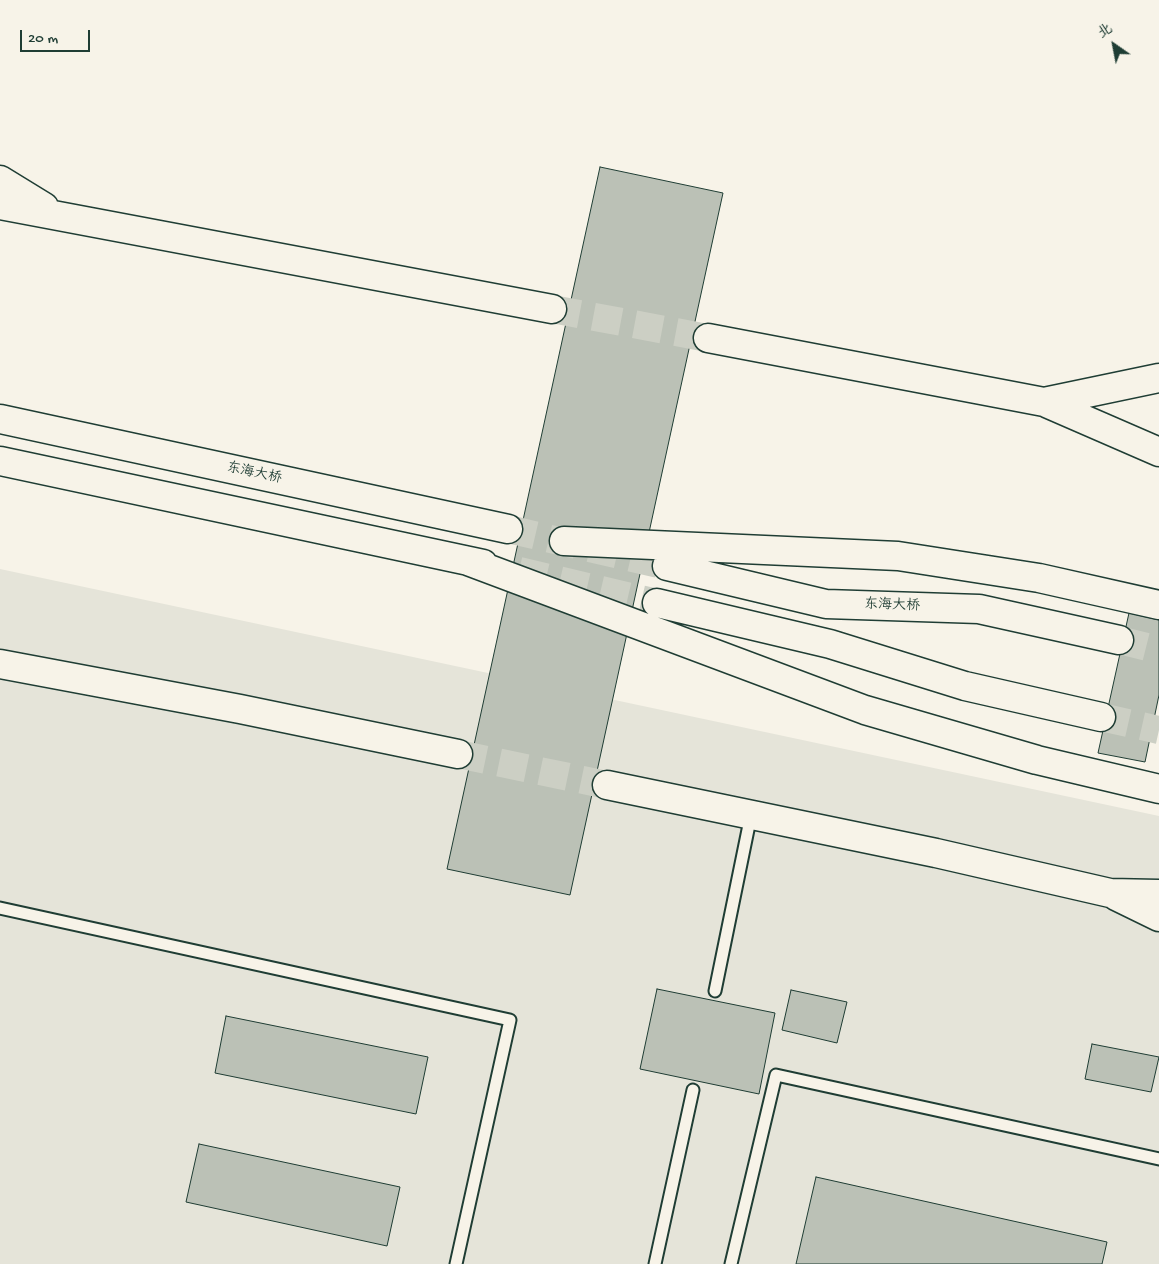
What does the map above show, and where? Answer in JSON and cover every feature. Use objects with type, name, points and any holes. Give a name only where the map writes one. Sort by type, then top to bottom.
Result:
[{"type":"highway","points":[[0,180],[58,216]]},
{"type":"highway","points":[[0,205],[552,309]]},
{"type":"highway","points":[[708,338],[1044,402],[1159,452]]},
{"type":"highway","points":[[1044,402],[1159,378]]},
{"type":"highway","name":"东海大桥","points":[[0,419],[508,529]]},
{"type":"highway","points":[[0,461],[498,567]]},
{"type":"highway","points":[[564,541],[898,556],[1039,578],[1159,604]]},
{"type":"highway","points":[[465,560],[865,710],[1037,760],[1159,789]]},
{"type":"highway","name":"东海大桥","points":[[666,566],[826,604],[978,609],[1118,640]]},
{"type":"highway","points":[[657,603],[830,644],[965,686],[1101,717]]},
{"type":"highway","points":[[0,664],[240,709],[458,754]]},
{"type":"highway","points":[[607,785],[946,855],[1110,893],[1159,894]]},
{"type":"highway","points":[[1110,893],[1159,918]]},
{"type":"lane","points":[[715,992],[752,814]]},
{"type":"lane","points":[[0,908],[510,1020],[456,1264]]},
{"type":"lane","points":[[731,1264],[776,1075],[1159,1159]]},
{"type":"lane","points":[[655,1264],[693,1090]]},
{"type":"shaded area","points":[[0,569],[1159,816],[1159,1264],[0,1264]]},
{"type":"building","points":[[600,167],[723,193],[570,895],[447,869]]},
{"type":"building","points":[[1129,613],[1159,620],[1159,695],[1145,762],[1098,753]]},
{"type":"building","points":[[657,989],[775,1013],[759,1094],[640,1069]]},
{"type":"building","points":[[791,990],[847,1002],[837,1043],[782,1030]]},
{"type":"building","points":[[226,1016],[428,1057],[416,1114],[215,1073]]},
{"type":"building","points":[[1092,1044],[1159,1057],[1151,1092],[1085,1079]]},
{"type":"building","points":[[199,1144],[400,1187],[387,1246],[186,1202]]},
{"type":"building","points":[[816,1177],[1107,1242],[1102,1264],[796,1264]]},
{"type":"tunnel","points":[[552,309],[708,338]]},
{"type":"tunnel","points":[[508,529],[667,566]]},
{"type":"tunnel","points":[[519,571],[657,603]]},
{"type":"tunnel","points":[[1119,640],[1159,650]]},
{"type":"tunnel","points":[[1101,717],[1159,730]]},
{"type":"tunnel","points":[[458,754],[607,785]]}]
